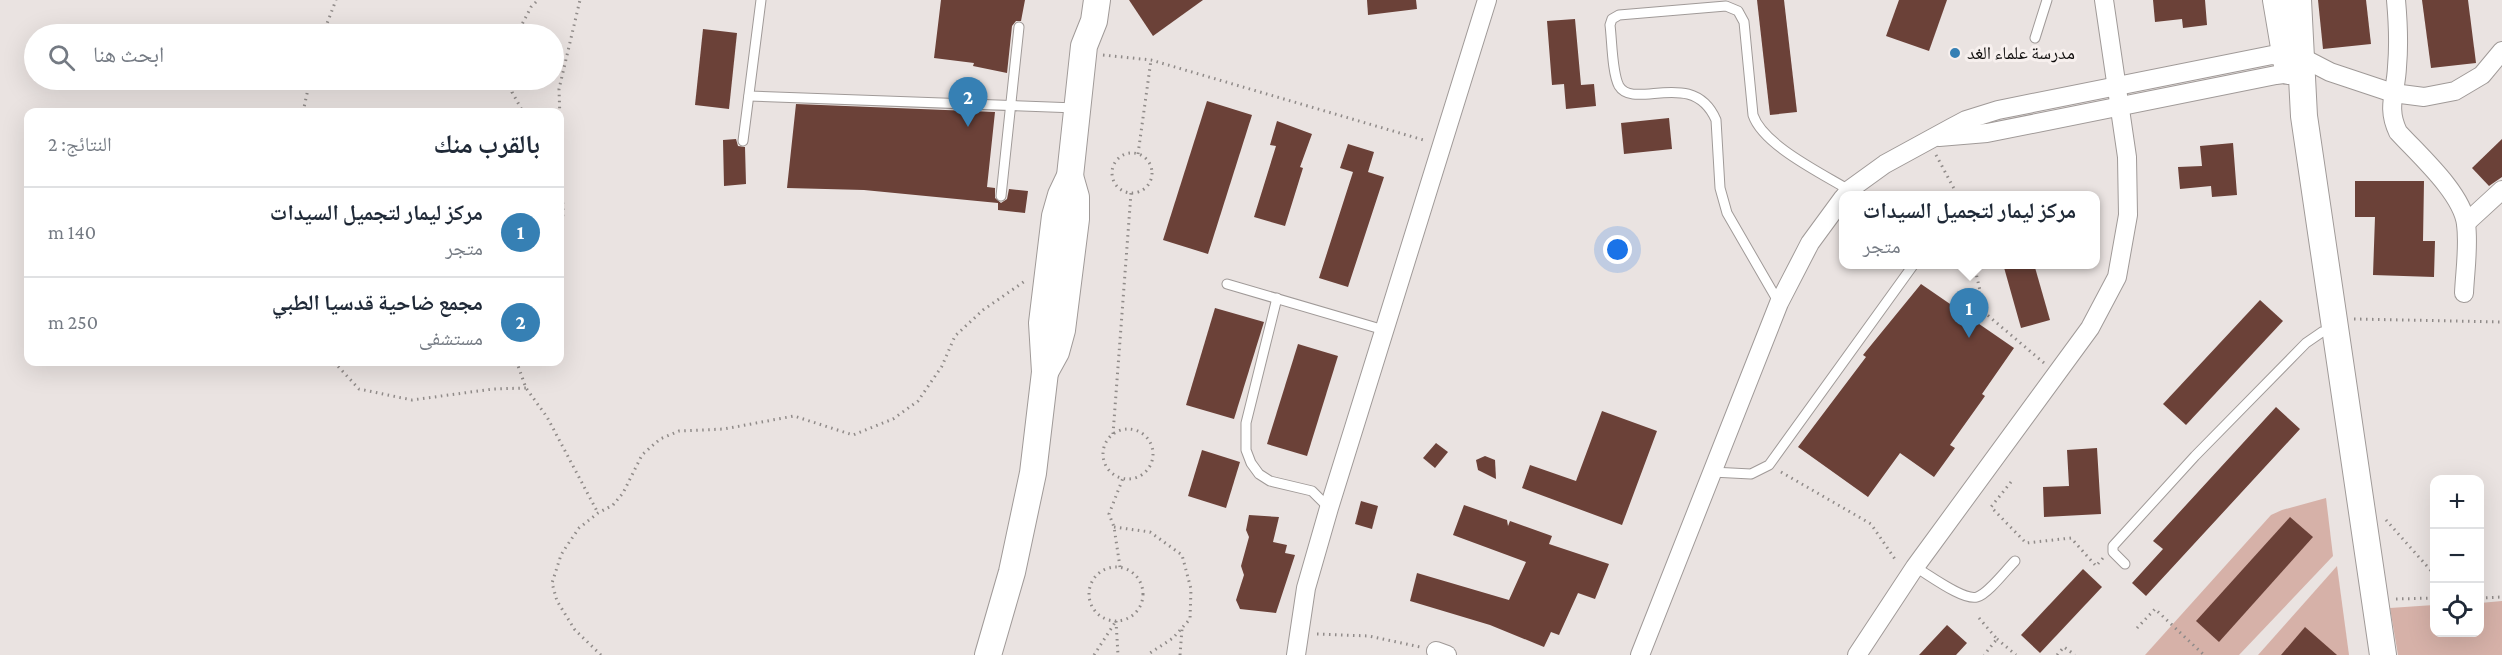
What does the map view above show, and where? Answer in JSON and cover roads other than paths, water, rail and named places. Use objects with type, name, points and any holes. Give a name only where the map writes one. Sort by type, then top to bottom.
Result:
[{"type":"main road","points":[[1081,0],[1079,18],[1084,49]]},
{"type":"main road","points":[[988,655],[1010,582],[1033,473],[1045,372],[1042,329],[1057,205],[1070,176],[1084,49],[1094,21],[1097,0]]},
{"type":"main road","points":[[2276,0],[2294,64],[2304,116],[2383,655]]},
{"type":"main road","points":[[2294,64],[2298,0]]},
{"type":"main road","points":[[1045,372],[1056,352],[1062,330],[1076,219],[1076,197],[1070,176]]},
{"type":"street","points":[[1296,655],[1306,588],[1329,508],[1488,0]]},
{"type":"street","points":[[1857,655],[1915,567],[2090,328],[2117,277],[2128,215],[2127,157],[2104,0]]},
{"type":"street","points":[[2396,0],[2398,62],[2390,106],[2392,120],[2398,132],[2458,202],[2466,223],[2464,293]]},
{"type":"street","points":[[1849,191],[1885,164],[1966,120],[1982,114],[2116,85],[2259,57],[2330,72],[2393,93],[2424,97],[2455,91],[2482,75],[2502,51]]},
{"type":"street","points":[[1933,139],[1987,133],[2120,106],[2294,64]]},
{"type":"street","points":[[2466,223],[2502,190]]},
{"type":"street","points":[[1640,655],[1779,303],[1810,243],[1839,202]]},
{"type":"lane","points":[[743,141],[761,0]]},
{"type":"lane","points":[[2035,38],[2047,0]]},
{"type":"lane","points":[[1779,303],[1727,213],[1720,188],[1716,120],[1713,112],[1700,98],[1691,94],[1682,92],[1631,93],[1622,89],[1617,80],[1610,25],[1612,19],[1619,15],[1726,6],[1738,11],[1744,22],[1753,115],[1759,129],[1770,140],[1841,191]]},
{"type":"lane","points":[[1001,196],[1019,27]]},
{"type":"lane","points":[[749,96],[1078,108]]},
{"type":"lane","points":[[1712,472],[1752,474],[1769,465],[1910,269]]},
{"type":"lane","points":[[1227,284],[1384,330]]},
{"type":"lane","points":[[1277,298],[1246,423],[1246,450],[1259,474],[1270,481],[1312,491],[1329,508]]},
{"type":"lane","points":[[2125,564],[2112,548],[2195,456],[2306,343],[2335,324]]},
{"type":"lane","points":[[1915,567],[1962,595],[1972,597],[1983,594],[2015,561]]},
{"type":"place","name":"مدرسة علماء الغد","points":[[1955,53]]},
{"type":"place","name":"مجمع ضاحية قدسيا الطبي","points":[[968,127]]},
{"type":"place","name":"مركز ليمار لتجميل السيدات","points":[[1969,338]]}]
